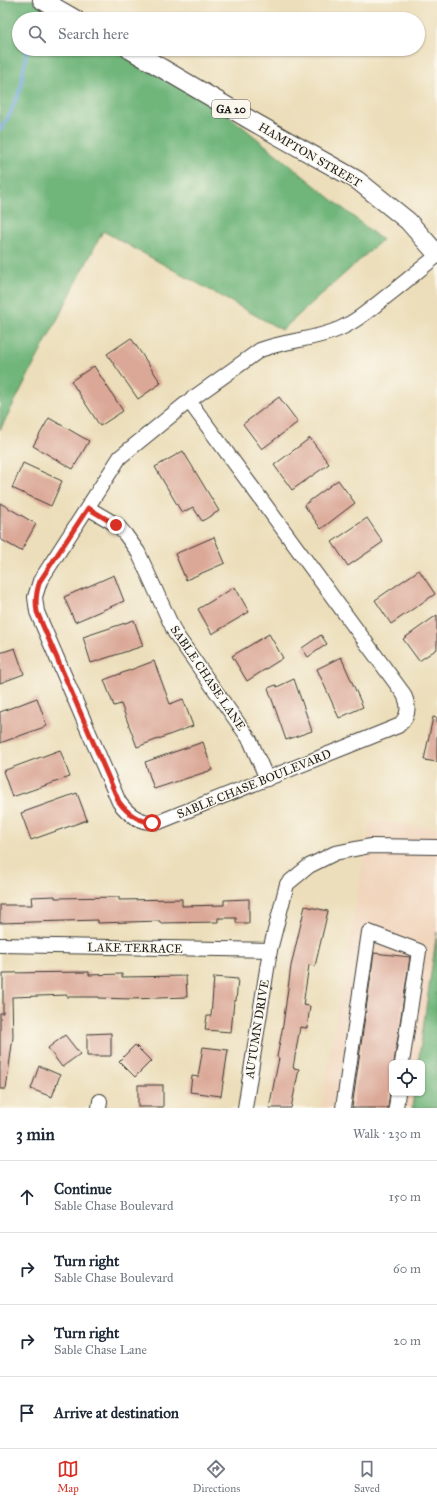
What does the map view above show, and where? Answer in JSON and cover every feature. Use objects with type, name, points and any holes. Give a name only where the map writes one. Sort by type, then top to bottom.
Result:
[{"type":"main road","points":[[42,0],[63,12]]},
{"type":"main road","name":"HAMPTON STREET","points":[[141,56],[357,180],[408,221],[437,255]]},
{"type":"street","name":"SABLE CHASE BOULEVARD","points":[[189,401],[403,694],[408,706],[404,721],[398,726],[159,822],[152,823],[143,821],[126,812],[119,802],[37,612],[35,604],[37,589],[40,581],[120,457],[189,401],[260,350],[318,336],[339,329],[356,320],[437,255]]},
{"type":"street","name":"SABLE CHASE LANE","points":[[88,508],[116,525],[125,534],[138,552],[175,633],[250,740],[267,779]]},
{"type":"street","name":"AUTUMN DRIVE","points":[[245,1108],[270,950],[287,884],[310,866],[336,853],[370,846],[437,846]]},
{"type":"street","points":[[343,1108],[368,932],[419,951],[402,1060]]},
{"type":"street","name":"LAKE TERRACE","points":[[0,946],[270,950]]},
{"type":"street","points":[[396,1108],[398,1096]]},
{"type":"shaded area","points":[[370,822],[437,827],[437,932],[418,1060],[389,1060],[389,1096],[414,1096],[412,1108],[321,1108]]},
{"type":"green space","points":[[0,0],[52,0],[73,12],[12,12],[12,56],[144,56],[196,89],[382,240],[282,330],[103,231],[0,430]]},
{"type":"green space","points":[[437,932],[437,1108],[412,1108],[414,1096],[425,1096],[425,1060],[418,1060]]},
{"type":"building","points":[[131,338],[161,383],[138,399],[107,354]]},
{"type":"building","points":[[94,366],[123,411],[100,426],[71,381]]},
{"type":"building","points":[[279,397],[298,422],[262,449],[243,424]]},
{"type":"building","points":[[49,418],[89,441],[73,469],[33,446]]},
{"type":"building","points":[[310,438],[329,464],[292,490],[274,465]]},
{"type":"building","points":[[183,451],[219,511],[202,521],[193,507],[182,513],[155,467]]},
{"type":"building","points":[[23,463],[62,481],[51,506],[12,488]]},
{"type":"building","points":[[338,480],[355,503],[321,529],[304,505]]},
{"type":"building","points":[[0,503],[36,524],[21,551],[0,539]]},
{"type":"building","points":[[367,518],[383,542],[348,566],[332,542]]},
{"type":"building","points":[[214,537],[225,563],[186,580],[175,554]]},
{"type":"building","points":[[419,570],[435,594],[391,624],[375,600]]},
{"type":"building","points":[[114,575],[124,601],[75,622],[64,597]]},
{"type":"building","points":[[235,587],[249,612],[212,634],[198,609]]},
{"type":"building","points":[[437,615],[437,649],[419,661],[403,639]]},
{"type":"building","points":[[134,620],[143,646],[91,663],[83,637]]},
{"type":"building","points":[[269,634],[283,658],[247,681],[232,656]]},
{"type":"building","points":[[321,635],[327,644],[308,657],[302,648]]},
{"type":"building","points":[[15,648],[24,674],[0,683],[0,653]]},
{"type":"building","points":[[341,657],[363,707],[339,718],[317,669]]},
{"type":"building","points":[[154,661],[170,704],[183,699],[193,726],[137,747],[121,704],[114,706],[104,680]]},
{"type":"building","points":[[294,679],[312,731],[286,740],[268,688],[276,685],[277,687]]},
{"type":"building","points":[[37,698],[47,726],[0,743],[0,712]]},
{"type":"building","points":[[433,717],[437,718],[437,762],[424,760]]},
{"type":"building","points":[[203,742],[212,770],[154,789],[145,762]]},
{"type":"building","points":[[60,750],[70,777],[12,797],[3,771]]},
{"type":"building","points":[[77,793],[87,820],[31,840],[21,813]]},
{"type":"building","points":[[55,896],[55,898],[119,897],[119,900],[182,899],[182,906],[224,905],[224,900],[249,899],[249,923],[236,923],[236,918],[218,918],[218,922],[160,923],[160,921],[98,923],[98,920],[0,923],[0,905],[32,905],[31,897]]},
{"type":"building","points":[[305,906],[328,911],[315,966],[309,965],[303,1005],[310,1006],[307,1028],[300,1027],[293,1068],[299,1069],[291,1108],[269,1108],[279,1058],[277,1057],[291,966]]},
{"type":"building","points":[[374,953],[410,957],[394,1060],[389,1060],[390,1096],[388,1108],[352,1108]]},
{"type":"building","points":[[89,972],[89,975],[122,974],[122,977],[186,976],[187,997],[131,999],[67,997],[67,995],[12,997],[13,1037],[6,1089],[0,1089],[0,1013],[3,1013],[3,973]]},
{"type":"building","points":[[214,977],[238,979],[231,1032],[205,1030],[207,1016],[211,1016]]},
{"type":"building","points":[[111,1033],[111,1056],[87,1056],[87,1034]]},
{"type":"building","points":[[65,1035],[80,1054],[62,1067],[48,1048]]},
{"type":"building","points":[[135,1045],[151,1061],[135,1077],[119,1061]]},
{"type":"building","points":[[203,1047],[228,1050],[221,1096],[190,1092],[192,1076],[198,1077]]},
{"type":"building","points":[[39,1066],[60,1075],[52,1097],[31,1089]]},
{"type":"building","points":[[138,1085],[163,1085],[163,1107],[138,1107]]},
{"type":"waterway","points":[[0,130],[10,114],[20,90],[26,56]]},
{"type":"route","points":[[116,525],[88,508],[40,581],[35,597],[35,604],[37,612],[119,802],[126,812],[143,821],[152,823]]}]
